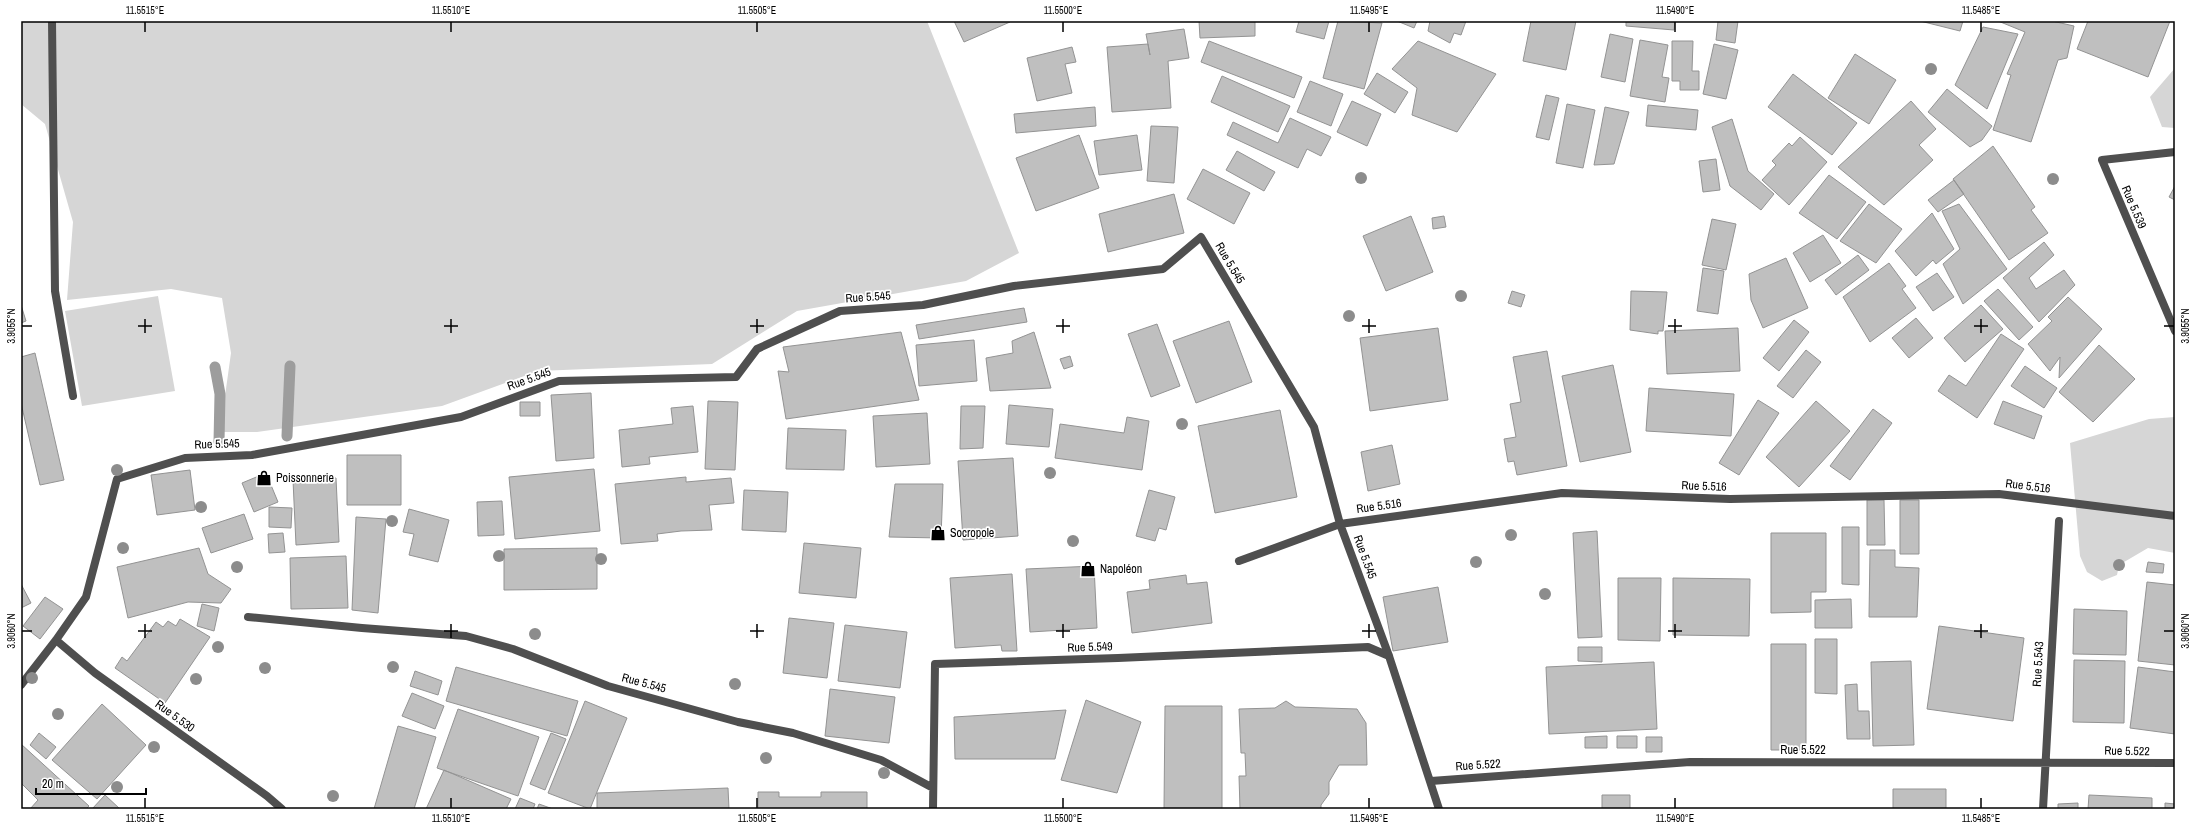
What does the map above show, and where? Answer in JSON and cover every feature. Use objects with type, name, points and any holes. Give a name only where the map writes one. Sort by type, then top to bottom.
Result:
[{"type":"street","points":[[52,21],[55,291],[73,396]]},
{"type":"street","name":"Rue 5.539","points":[[2175,152],[2102,160],[2175,331]]},
{"type":"street","name":"Rue 5.545","points":[[21,685],[56,640],[86,597],[117,479],[185,458],[252,455],[461,417],[559,381],[736,377],[757,349],[840,311],[923,305],[1014,286],[1163,269],[1201,237],[1314,427],[1340,524],[1389,656],[1440,809]]},
{"type":"street","name":"Rue 5.516","points":[[1239,561],[1340,524],[1562,493],[1730,499],[1999,494],[2175,516]]},
{"type":"street","name":"Rue 5.543","points":[[2043,809],[2044,762],[2059,521]]},
{"type":"street","name":"Rue 5.545","points":[[248,617],[466,636],[513,649],[608,686],[738,722],[793,733],[881,760],[933,788]]},
{"type":"street","name":"Rue 5.530","points":[[56,640],[95,673],[267,796],[282,809]]},
{"type":"street","name":"Rue 5.549","points":[[933,809],[935,664],[1126,658],[1368,647],[1389,656]]},
{"type":"street","name":"Rue 5.522","points":[[1431,781],[1690,762],[2175,763]]},
{"type":"shaded area","points":[[21,21],[927,21],[1019,253],[966,281],[797,311],[712,364],[538,371],[442,406],[257,432],[220,432],[231,353],[222,298],[171,289],[67,300],[73,222],[45,124],[21,104]]},
{"type":"shaded area","points":[[2175,68],[2175,128],[2162,127],[2150,97]]},
{"type":"shaded area","points":[[158,296],[175,391],[82,406],[65,311]]},
{"type":"shaded area","points":[[2175,417],[2175,553],[2148,548],[2119,565],[2117,575],[2102,581],[2087,572],[2080,556],[2070,443],[2149,419]]},
{"type":"building","points":[[954,21],[1010,21],[1010,22],[964,42]]},
{"type":"building","points":[[1199,21],[1255,21],[1255,36],[1200,38]]},
{"type":"building","points":[[1299,21],[1329,21],[1324,39],[1296,32]]},
{"type":"building","points":[[1338,21],[1382,23],[1364,89],[1323,78]]},
{"type":"building","points":[[1397,21],[1417,21],[1414,28]]},
{"type":"building","points":[[1430,21],[1466,21],[1461,35],[1454,33],[1450,43],[1428,31]]},
{"type":"building","points":[[1531,21],[1576,21],[1566,70],[1523,61]]},
{"type":"building","points":[[1626,21],[1675,21],[1674,30],[1626,26]]},
{"type":"building","points":[[1718,21],[1738,21],[1735,43],[1716,40]]},
{"type":"building","points":[[1920,21],[1963,21],[1960,31]]},
{"type":"building","points":[[1998,21],[2052,21],[2074,26],[2067,58],[2058,60],[2031,142],[1993,130],[2011,75],[2007,74],[2025,32]]},
{"type":"building","points":[[2088,21],[2170,21],[2148,77],[2077,49]]},
{"type":"building","points":[[1983,27],[2018,34],[1987,109],[1955,85]]},
{"type":"building","points":[[1184,29],[1189,58],[1168,61],[1171,108],[1112,112],[1107,47],[1148,44],[1146,34]]},
{"type":"building","points":[[1610,34],[1633,39],[1625,82],[1601,77]]},
{"type":"building","points":[[1640,40],[1668,45],[1662,77],[1669,78],[1665,102],[1630,96]]},
{"type":"building","points":[[1209,41],[1302,77],[1294,98],[1201,62]]},
{"type":"building","points":[[1418,41],[1496,74],[1457,132],[1412,115],[1417,88],[1392,69]]},
{"type":"building","points":[[1672,41],[1693,41],[1692,71],[1699,71],[1699,90],[1680,90],[1680,81],[1672,81]]},
{"type":"building","points":[[1714,44],[1738,50],[1726,99],[1703,94]]},
{"type":"building","points":[[1072,47],[1076,62],[1065,64],[1072,93],[1037,101],[1027,58]]},
{"type":"building","points":[[1855,54],[1896,80],[1869,124],[1828,98]]},
{"type":"building","points":[[1377,73],[1408,92],[1395,113],[1364,94]]},
{"type":"building","points":[[1793,74],[1857,123],[1832,155],[1768,107]]},
{"type":"building","points":[[1222,76],[1290,106],[1278,132],[1211,102]]},
{"type":"building","points":[[1310,81],[1343,94],[1331,126],[1297,112]]},
{"type":"building","points":[[1947,89],[1992,126],[1982,140],[1970,147],[1928,112]]},
{"type":"building","points":[[1546,95],[1559,98],[1549,140],[1536,137]]},
{"type":"building","points":[[1352,101],[1381,114],[1367,146],[1337,132]]},
{"type":"building","points":[[1911,101],[1936,129],[1919,145],[1933,160],[1884,205],[1838,167]]},
{"type":"building","points":[[1567,104],[1595,110],[1583,168],[1556,163]]},
{"type":"building","points":[[1648,105],[1698,110],[1696,130],[1646,126]]},
{"type":"building","points":[[1095,107],[1096,126],[1016,133],[1014,114]]},
{"type":"building","points":[[1605,107],[1629,112],[1614,164],[1594,165]]},
{"type":"building","points":[[1290,118],[1331,137],[1321,156],[1307,149],[1298,168],[1227,135],[1233,122],[1278,143]]},
{"type":"building","points":[[1732,119],[1748,171],[1774,194],[1761,210],[1730,186],[1712,127]]},
{"type":"building","points":[[1151,126],[1178,127],[1174,183],[1147,181]]},
{"type":"building","points":[[1079,135],[1099,188],[1036,211],[1016,158]]},
{"type":"building","points":[[1137,135],[1142,170],[1099,175],[1094,141]]},
{"type":"building","points":[[1800,137],[1827,162],[1789,205],[1762,180],[1776,165],[1772,161],[1789,143],[1792,146]]},
{"type":"building","points":[[1993,146],[2035,207],[2031,210],[2048,233],[2009,260],[1953,179]]},
{"type":"building","points":[[1237,151],[1275,172],[1264,191],[1226,170]]},
{"type":"building","points":[[1716,159],[1720,190],[1703,192],[1699,161]]},
{"type":"building","points":[[1203,169],[1250,193],[1234,224],[1187,199]]},
{"type":"building","points":[[1829,175],[1866,202],[1837,239],[1799,213]]},
{"type":"building","points":[[1954,180],[1964,194],[1938,212],[1928,200]]},
{"type":"building","points":[[2175,186],[2175,200],[2169,197]]},
{"type":"building","points":[[1174,194],[1184,233],[1108,252],[1099,214]]},
{"type":"building","points":[[1869,204],[1902,229],[1876,263],[1840,241]]},
{"type":"building","points":[[1959,204],[2007,269],[1963,304],[1943,264],[1960,249],[1942,211]]},
{"type":"building","points":[[1932,213],[1954,249],[1936,264],[1933,260],[1916,276],[1895,251]]},
{"type":"building","points":[[1411,216],[1433,272],[1386,291],[1363,236]]},
{"type":"building","points":[[1444,216],[1446,227],[1433,229],[1432,218]]},
{"type":"building","points":[[1712,219],[1736,224],[1726,270],[1702,265]]},
{"type":"building","points":[[1823,235],[1841,263],[1810,282],[1793,253]]},
{"type":"building","points":[[2044,242],[2054,255],[2029,278],[2036,289],[2064,270],[2075,285],[2039,322],[2003,278]]},
{"type":"building","points":[[1858,255],[1869,270],[1836,295],[1825,280]]},
{"type":"building","points":[[1786,258],[1808,308],[1763,328],[1751,300],[1749,274]]},
{"type":"building","points":[[1889,263],[1906,286],[1902,289],[1916,308],[1870,342],[1843,297]]},
{"type":"building","points":[[1703,268],[1724,271],[1718,314],[1697,311]]},
{"type":"building","points":[[1937,273],[1954,297],[1933,311],[1916,287]]},
{"type":"building","points":[[1998,289],[2033,327],[2019,340],[1984,301]]},
{"type":"building","points":[[1512,291],[1525,295],[1521,307],[1508,303]]},
{"type":"building","points":[[1631,291],[1667,292],[1663,331],[1658,331],[1658,334],[1630,330]]},
{"type":"building","points":[[2068,297],[2102,329],[2059,378],[2060,357],[2050,371],[2028,344],[2052,321],[2048,317]]},
{"type":"building","points":[[21,305],[26,321],[21,323]]},
{"type":"building","points":[[1981,305],[2003,329],[1965,362],[1944,338]]},
{"type":"building","points":[[1024,308],[1027,322],[919,339],[916,325]]},
{"type":"building","points":[[1916,318],[1933,338],[1909,358],[1892,338]]},
{"type":"building","points":[[1794,320],[1809,332],[1779,371],[1763,358]]},
{"type":"building","points":[[1229,321],[1252,382],[1196,403],[1173,341]]},
{"type":"building","points":[[1157,324],[1180,386],[1151,397],[1128,334]]},
{"type":"building","points":[[1438,328],[1448,400],[1370,411],[1360,338]]},
{"type":"building","points":[[1738,328],[1740,371],[1667,374],[1665,331]]},
{"type":"building","points":[[901,332],[919,400],[786,419],[778,371],[789,372],[783,347]]},
{"type":"building","points":[[1034,332],[1051,388],[990,391],[986,358],[1013,353],[1012,341]]},
{"type":"building","points":[[2001,334],[2024,349],[1977,418],[1938,391],[1949,375],[1966,386]]},
{"type":"building","points":[[974,340],[977,381],[919,386],[916,345]]},
{"type":"building","points":[[2099,345],[2135,379],[2093,422],[2059,392]]},
{"type":"building","points":[[1806,350],[1821,362],[1793,398],[1777,386]]},
{"type":"building","points":[[1547,351],[1567,466],[1517,475],[1514,461],[1508,462],[1504,439],[1516,437],[1510,404],[1521,402],[1513,357]]},
{"type":"building","points":[[35,353],[64,480],[40,485],[21,403],[21,357]]},
{"type":"building","points":[[1070,356],[1073,366],[1064,369],[1060,359]]},
{"type":"building","points":[[1613,365],[1631,452],[1580,462],[1562,376]]},
{"type":"building","points":[[2025,366],[2057,388],[2044,408],[2011,386]]},
{"type":"building","points":[[1649,388],[1734,394],[1731,436],[1646,431]]},
{"type":"building","points":[[591,393],[594,458],[556,461],[551,395]]},
{"type":"building","points":[[1758,400],[1779,413],[1739,475],[1719,463]]},
{"type":"building","points":[[708,401],[738,402],[735,470],[705,469]]},
{"type":"building","points":[[1816,401],[1850,431],[1799,487],[1766,457]]},
{"type":"building","points":[[2003,401],[2042,416],[2034,439],[1994,424]]},
{"type":"building","points":[[520,402],[540,402],[540,416],[520,416]]},
{"type":"building","points":[[1009,405],[1053,409],[1049,447],[1006,444]]},
{"type":"building","points":[[693,406],[698,452],[649,457],[650,464],[622,467],[619,430],[673,424],[671,408]]},
{"type":"building","points":[[961,406],[985,406],[983,448],[960,449]]},
{"type":"building","points":[[1873,409],[1892,423],[1850,480],[1830,466]]},
{"type":"building","points":[[1280,410],[1297,497],[1215,513],[1198,426]]},
{"type":"building","points":[[927,413],[930,464],[876,467],[873,416]]},
{"type":"building","points":[[1127,417],[1149,421],[1142,470],[1055,458],[1060,424],[1124,433]]},
{"type":"building","points":[[788,428],[846,430],[844,470],[786,469]]},
{"type":"building","points":[[1392,445],[1400,484],[1368,491],[1361,452]]},
{"type":"building","points":[[347,455],[401,455],[401,505],[347,505]]},
{"type":"building","points":[[1013,458],[1018,536],[963,540],[958,461]]},
{"type":"building","points":[[594,469],[600,531],[515,539],[509,477]]},
{"type":"building","points":[[190,470],[195,510],[157,515],[151,475]]},
{"type":"building","points":[[266,473],[278,502],[254,512],[242,483]]},
{"type":"building","points":[[686,477],[686,482],[731,478],[734,503],[709,505],[712,530],[681,531],[657,534],[658,541],[621,544],[615,484]]},
{"type":"building","points":[[336,478],[339,542],[296,545],[293,480]]},
{"type":"building","points":[[895,484],[943,484],[941,538],[889,537]]},
{"type":"building","points":[[744,490],[788,492],[786,532],[742,530]]},
{"type":"building","points":[[1149,490],[1175,497],[1166,530],[1159,528],[1155,541],[1136,536]]},
{"type":"building","points":[[1867,500],[1884,500],[1885,545],[1867,545]]},
{"type":"building","points":[[1900,500],[1919,500],[1919,554],[1900,554]]},
{"type":"building","points":[[502,501],[504,535],[478,536],[477,502]]},
{"type":"building","points":[[269,507],[292,508],[291,528],[269,527]]},
{"type":"building","points":[[409,509],[449,520],[438,562],[409,555],[414,534],[403,532]]},
{"type":"building","points":[[244,514],[253,539],[211,553],[202,528]]},
{"type":"building","points":[[356,517],[386,519],[378,613],[352,610]]},
{"type":"building","points":[[1842,527],[1859,527],[1859,585],[1842,584]]},
{"type":"building","points":[[1597,531],[1602,637],[1578,638],[1573,533]]},
{"type":"building","points":[[283,533],[285,552],[269,553],[268,534]]},
{"type":"building","points":[[1771,533],[1826,533],[1826,592],[1811,592],[1811,612],[1771,613]]},
{"type":"building","points":[[804,543],[861,548],[856,598],[799,593]]},
{"type":"building","points":[[199,548],[208,574],[231,589],[221,603],[188,602],[128,618],[117,567]]},
{"type":"building","points":[[597,548],[597,589],[504,590],[504,549]]},
{"type":"building","points":[[1870,550],[1895,550],[1895,567],[1919,568],[1917,617],[1869,617]]},
{"type":"building","points":[[346,556],[348,608],[291,609],[290,558]]},
{"type":"building","points":[[2148,562],[2164,564],[2163,573],[2146,572]]},
{"type":"building","points":[[1094,566],[1097,628],[1030,632],[1026,569]]},
{"type":"building","points":[[1012,574],[1017,651],[1002,651],[1001,645],[955,648],[950,578]]},
{"type":"building","points":[[1186,575],[1187,584],[1207,582],[1212,623],[1132,633],[1127,592],[1150,589],[1149,580]]},
{"type":"building","points":[[1618,578],[1661,578],[1660,641],[1618,640]]},
{"type":"building","points":[[1673,578],[1750,579],[1749,636],[1673,635]]},
{"type":"building","points":[[2147,582],[2175,585],[2175,665],[2138,661]]},
{"type":"building","points":[[21,584],[31,603],[21,608]]},
{"type":"building","points":[[1438,587],[1448,642],[1393,651],[1383,597]]},
{"type":"building","points":[[45,597],[63,609],[40,639],[23,626]]},
{"type":"building","points":[[1851,599],[1852,628],[1815,628],[1815,600]]},
{"type":"building","points":[[202,604],[219,608],[214,631],[197,626]]},
{"type":"building","points":[[2074,609],[2127,611],[2126,655],[2073,654]]},
{"type":"building","points":[[789,618],[834,623],[827,678],[783,673]]},
{"type":"building","points":[[180,619],[210,637],[165,703],[115,668],[122,657],[127,661],[156,622],[163,627],[168,621],[176,626]]},
{"type":"building","points":[[845,625],[907,632],[900,688],[838,681]]},
{"type":"building","points":[[1939,626],[2024,638],[2013,721],[1927,709]]},
{"type":"building","points":[[1815,639],[1837,639],[1837,694],[1815,693]]},
{"type":"building","points":[[1771,644],[1806,644],[1806,750],[1771,750]]},
{"type":"building","points":[[1578,647],[1602,647],[1602,662],[1578,661]]},
{"type":"building","points":[[2074,660],[2125,661],[2124,723],[2073,722]]},
{"type":"building","points":[[1911,661],[1914,745],[1873,746],[1871,662]]},
{"type":"building","points":[[1654,662],[1657,729],[1549,734],[1546,667]]},
{"type":"building","points":[[456,667],[578,701],[567,736],[446,701]]},
{"type":"building","points":[[2138,667],[2175,672],[2175,734],[2130,728]]},
{"type":"building","points":[[415,671],[442,681],[438,695],[410,686]]},
{"type":"building","points":[[1857,684],[1858,711],[1869,711],[1870,739],[1847,739],[1845,685]]},
{"type":"building","points":[[830,689],[895,697],[889,743],[825,736]]},
{"type":"building","points":[[412,693],[444,706],[435,729],[402,716]]},
{"type":"building","points":[[1086,700],[1141,722],[1117,793],[1061,780]]},
{"type":"building","points":[[585,701],[627,718],[590,809],[548,793]]},
{"type":"building","points":[[1286,701],[1295,707],[1357,709],[1366,723],[1367,765],[1339,765],[1329,782],[1329,794],[1321,805],[1321,809],[1240,809],[1239,776],[1246,776],[1245,753],[1241,753],[1239,709],[1275,708]]},
{"type":"building","points":[[102,704],[146,745],[97,799],[52,760]]},
{"type":"building","points":[[1165,706],[1222,706],[1222,809],[1164,809]]},
{"type":"building","points":[[458,709],[539,737],[518,796],[437,768]]},
{"type":"building","points":[[1066,710],[1055,759],[955,759],[954,717]]},
{"type":"building","points":[[398,726],[436,737],[414,809],[374,809]]},
{"type":"building","points":[[39,733],[56,747],[46,759],[30,745]]},
{"type":"building","points":[[551,733],[566,739],[545,790],[530,784]]},
{"type":"building","points":[[1607,736],[1607,748],[1585,748],[1585,737]]},
{"type":"building","points":[[1617,736],[1637,736],[1637,748],[1617,748]]},
{"type":"building","points":[[1646,737],[1662,737],[1662,752],[1646,752]]},
{"type":"building","points":[[21,744],[89,806],[86,809],[30,809],[38,800],[21,783]]},
{"type":"building","points":[[444,770],[511,799],[506,809],[426,809]]},
{"type":"building","points":[[728,788],[729,809],[597,809],[597,793]]},
{"type":"building","points":[[1893,789],[1946,789],[1946,809],[1893,809]]},
{"type":"building","points":[[758,792],[779,792],[779,797],[821,797],[821,792],[867,792],[867,809],[758,809]]},
{"type":"building","points":[[105,795],[120,809],[92,809]]},
{"type":"building","points":[[1602,795],[1630,795],[1630,809],[1602,809]]},
{"type":"building","points":[[2089,795],[2152,798],[2152,809],[2088,809]]},
{"type":"building","points":[[520,798],[535,804],[533,809],[515,809]]},
{"type":"building","points":[[2078,803],[2078,809],[2058,809],[2058,804]]},
{"type":"building","points":[[2165,803],[2175,804],[2175,809],[2165,809]]},
{"type":"building","points":[[539,804],[553,809],[537,809]]},
{"type":"waterway","points":[[287,436],[290,366]]},
{"type":"waterway","points":[[215,367],[220,394],[219,442]]},
{"type":"place","name":"Poissonnerie","points":[[264,478]]},
{"type":"place","name":"Socropole","points":[[938,533]]},
{"type":"place","name":"Napoléon","points":[[1088,569]]}]
